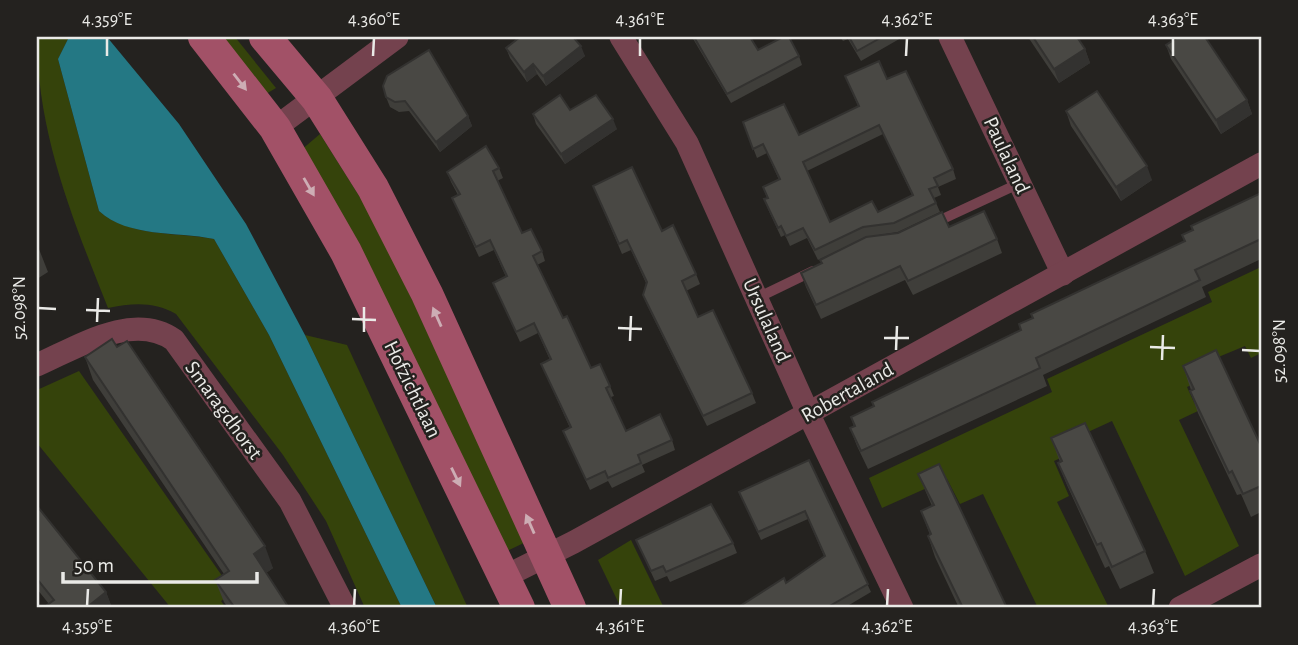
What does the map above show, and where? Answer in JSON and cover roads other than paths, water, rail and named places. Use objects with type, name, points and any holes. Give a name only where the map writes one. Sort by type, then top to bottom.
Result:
[{"type":"main road","name":"Hofzichtlaan","points":[[204,37],[275,128],[346,252],[519,608]]},
{"type":"main road","points":[[265,37],[317,99],[373,188],[427,294],[544,556],[570,608]]},
{"type":"street","points":[[275,128],[397,37]]},
{"type":"street","name":"Ursulaland","points":[[621,37],[687,143],[808,413],[902,608]]},
{"type":"street","name":"Paulaland","points":[[950,37],[1062,274]]},
{"type":"street","name":"Robertaland","points":[[504,577],[1261,164]]},
{"type":"street","name":"Smaragdhorst","points":[[37,365],[103,336],[133,328],[159,330],[174,340],[290,501],[345,608]]},
{"type":"street","points":[[1180,608],[1261,565]]},
{"type":"lane","points":[[924,228],[1020,183]]},
{"type":"lane","points":[[757,298],[819,268]]},
{"type":"water","points":[[69,37],[107,37],[179,124],[246,224],[305,335],[437,608],[402,608],[269,335],[214,239],[138,230],[111,220],[99,211],[58,59]]}]
